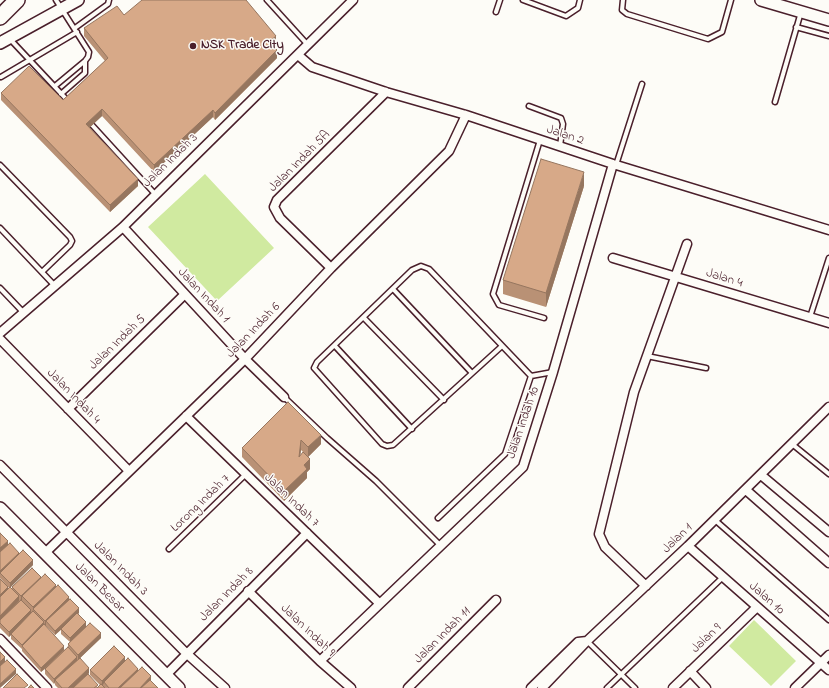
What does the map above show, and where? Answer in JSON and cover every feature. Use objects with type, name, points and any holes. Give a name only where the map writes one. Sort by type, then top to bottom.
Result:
[{"type":"highway","points":[[0,17],[17,0]]},
{"type":"street","points":[[5,40],[59,5],[78,0]]},
{"type":"street","name":"Jalan Indah 3","points":[[1,329],[55,286],[123,227],[354,0]]},
{"type":"street","points":[[761,0],[829,20]]},
{"type":"street","name":"Jalan 2","points":[[298,55],[312,67],[386,92],[466,115],[614,164],[829,230]]},
{"type":"street","name":"Jalan Indah 5A","points":[[331,268],[280,218],[274,207],[277,200],[386,92]]},
{"type":"street","name":"Jalan Indah 6","points":[[45,553],[245,359],[331,268],[449,151],[466,115]]},
{"type":"street","name":"Jalan Indah 10","points":[[320,661],[523,467],[553,372],[614,164]]},
{"type":"street","name":"Jalan Indah 1","points":[[123,227],[245,359],[284,397]]},
{"type":"street","points":[[646,586],[605,547],[599,534],[634,392],[687,244]]},
{"type":"street","name":"Jalan 4","points":[[613,258],[829,323]]},
{"type":"street","name":"Jalan Indah 5","points":[[68,409],[185,294]]},
{"type":"street","name":"Jalan Indah 4","points":[[0,339],[129,471]]},
{"type":"street","name":"Jalan 1","points":[[542,688],[588,640],[828,411]]},
{"type":"street","name":"Jalan Indah 7","points":[[186,416],[379,603]]},
{"type":"street","name":"Jalan Indah 3","points":[[0,464],[186,653],[225,688]]},
{"type":"street","points":[[761,475],[829,532]]},
{"type":"street","points":[[746,490],[829,564]]},
{"type":"street","name":"Jalan Besar","points":[[0,508],[179,688]]},
{"type":"street","name":"Jalan Indah 8","points":[[166,675],[186,653],[307,533]]},
{"type":"street","name":"Jalan 10","points":[[688,546],[829,670]]},
{"type":"street","name":"Jalan Indah 9","points":[[248,591],[320,661],[351,688]]},
{"type":"street","name":"Jalan Indah 11","points":[[408,688],[496,600]]},
{"type":"street","name":"Jalan 9","points":[[673,688],[757,607]]},
{"type":"street","points":[[0,639],[47,688]]},
{"type":"street","points":[[531,688],[578,642],[588,640]]},
{"type":"street","points":[[795,688],[829,655]]},
{"type":"street","points":[[690,671],[706,688]]},
{"type":"lane","points":[[1,77],[76,30],[108,4],[109,0]]},
{"type":"lane","points":[[266,0],[308,45]]},
{"type":"lane","points":[[496,12],[500,0]]},
{"type":"lane","points":[[524,0],[566,16],[578,8],[580,0]]},
{"type":"lane","points":[[623,0],[622,10],[627,14],[708,39],[722,32],[731,0]]},
{"type":"lane","points":[[55,86],[85,61],[89,52],[59,5]]},
{"type":"lane","points":[[775,102],[801,12]]},
{"type":"lane","points":[[796,27],[829,36]]},
{"type":"lane","points":[[5,40],[29,60],[69,102]]},
{"type":"lane","points":[[61,94],[85,73],[85,61]]},
{"type":"lane","points":[[614,164],[642,84]]},
{"type":"lane","points":[[529,106],[561,118],[563,124],[560,146]]},
{"type":"lane","points":[[92,125],[155,194]]},
{"type":"lane","points":[[540,140],[493,294],[499,305],[544,318]]},
{"type":"lane","points":[[0,165],[70,237],[72,241],[70,245],[42,272]]},
{"type":"lane","points":[[0,228],[55,286]]},
{"type":"lane","points":[[810,318],[829,258]]},
{"type":"lane","points":[[502,346],[412,429],[393,445],[387,446],[377,438],[314,368],[317,362],[412,270],[421,266],[429,269],[531,376]]},
{"type":"lane","points":[[0,288],[23,312]]},
{"type":"lane","points":[[393,289],[472,373]]},
{"type":"lane","points":[[364,318],[444,400]]},
{"type":"lane","points":[[335,346],[412,429]]},
{"type":"lane","points":[[646,356],[706,368]]},
{"type":"lane","points":[[531,376],[553,372]]},
{"type":"lane","points":[[438,518],[504,454],[531,376]]},
{"type":"lane","points":[[284,397],[326,438],[376,481],[440,545]]},
{"type":"lane","points":[[792,444],[829,474]]},
{"type":"lane","name":"Lorong Indah 7","points":[[170,549],[246,474]]},
{"type":"lane","points":[[715,520],[829,620]]},
{"type":"lane","points":[[607,688],[723,577]]},
{"type":"lane","points":[[588,640],[635,688]]},
{"type":"green space","points":[[205,174],[274,248],[217,301],[148,227]]},
{"type":"green space","points":[[754,620],[796,661],[771,686],[729,646]]},
{"type":"building","points":[[142,0],[246,0],[276,36],[269,42],[277,50],[215,113],[213,110],[154,165],[102,109],[86,124],[138,179],[110,205],[1,93],[29,66],[63,100],[108,58],[84,28],[117,6],[124,15]]},
{"type":"building","points":[[541,159],[584,172],[546,293],[503,280]]},
{"type":"building","points":[[288,402],[321,435],[308,447],[301,440],[299,457],[303,452],[310,459],[304,465],[307,469],[284,491],[242,448]]},
{"type":"building","points":[[0,533],[8,541],[0,548]]},
{"type":"building","points":[[10,543],[19,553],[0,571],[0,552]]},
{"type":"building","points":[[23,550],[33,560],[10,583],[0,573]]},
{"type":"building","points":[[32,568],[41,577],[21,596],[12,587]]},
{"type":"building","points":[[45,574],[56,585],[33,607],[22,596]]},
{"type":"building","points":[[0,579],[8,587],[0,595]]},
{"type":"building","points":[[58,585],[69,597],[45,621],[33,609]]},
{"type":"building","points":[[10,587],[19,596],[0,616],[0,597]]},
{"type":"building","points":[[70,599],[79,608],[55,631],[46,621]]},
{"type":"building","points":[[21,600],[31,610],[9,632],[0,623],[0,620]]},
{"type":"building","points":[[33,611],[44,622],[22,645],[11,634]]},
{"type":"building","points":[[77,613],[86,622],[70,638],[61,629]]},
{"type":"building","points":[[90,623],[101,633],[78,655],[68,644]]},
{"type":"building","points":[[44,624],[64,646],[41,668],[22,646]]},
{"type":"building","points":[[114,646],[125,657],[102,681],[90,670]]},
{"type":"building","points":[[68,647],[77,657],[54,679],[45,669]]},
{"type":"building","points":[[0,652],[5,657],[0,662]]},
{"type":"building","points":[[80,658],[89,668],[68,688],[62,688],[55,680]]},
{"type":"building","points":[[128,658],[138,669],[118,688],[109,688],[104,682]]},
{"type":"building","points":[[7,660],[16,669],[0,684],[0,666]]},
{"type":"building","points":[[142,667],[151,676],[140,688],[120,688]]},
{"type":"building","points":[[17,674],[28,685],[24,688],[3,688]]},
{"type":"building","points":[[88,674],[98,685],[94,688],[73,688]]},
{"type":"building","points":[[150,680],[158,688],[141,688]]},
{"type":"building","points":[[101,684],[105,688],[97,688]]},
{"type":"place","name":"NSK Trade City","points":[[193,46]]}]
